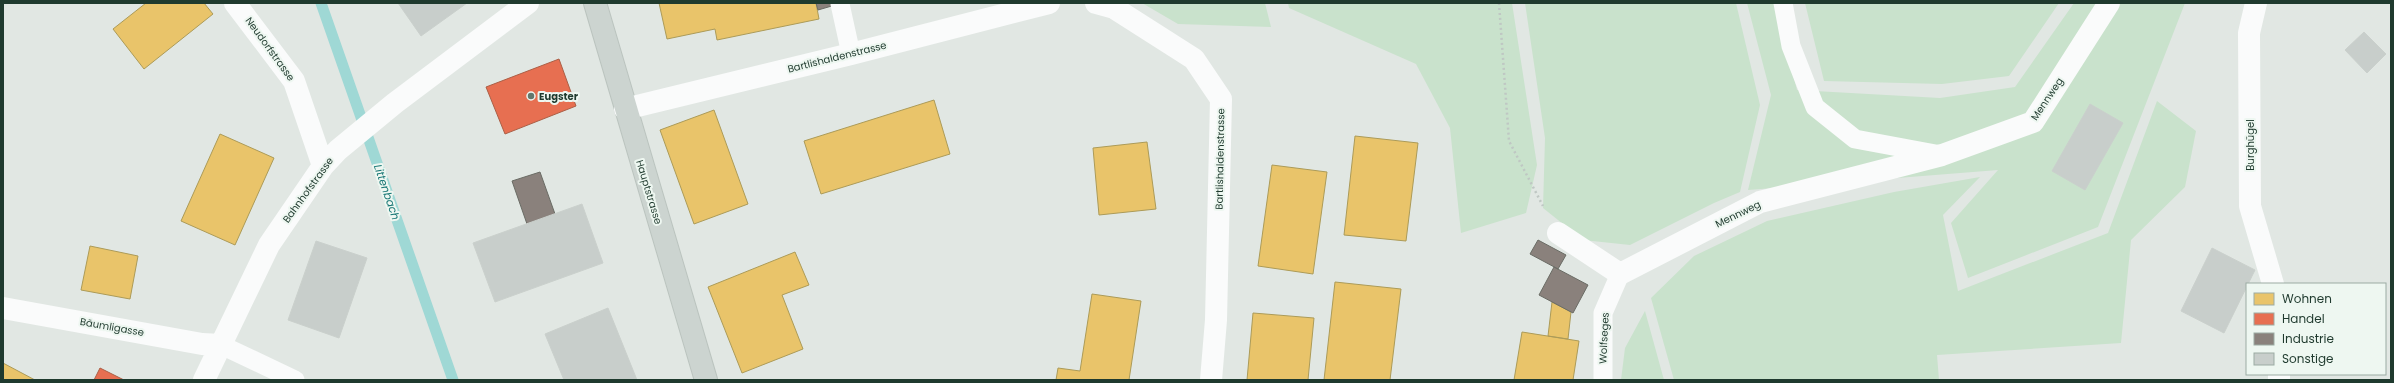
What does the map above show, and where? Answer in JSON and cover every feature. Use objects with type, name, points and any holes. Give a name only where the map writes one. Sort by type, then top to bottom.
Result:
[{"type":"main road","name":"Hauptstrasse","points":[[595,3],[624,109],[706,380]]},
{"type":"street","name":"Neudorfstrasse","points":[[235,3],[294,81],[331,158]]},
{"type":"street","name":"Bahnhofstrasse","points":[[204,380],[269,245],[331,158],[395,103],[528,3]]},
{"type":"street","name":"Bartlishaldenstrasse","points":[[624,109],[850,54],[1049,3]]},
{"type":"street","name":"Bartlishaldenstrasse","points":[[1096,3],[1114,8],[1194,59],[1221,99],[1216,320],[1211,380]]},
{"type":"street","name":"Mennweg","points":[[1620,274],[1760,202],[1942,155],[2033,122],[2109,3]]},
{"type":"street","name":"Burghügel","points":[[2256,3],[2249,33],[2250,206],[2273,283]]},
{"type":"street","points":[[1558,233],[1620,274]]},
{"type":"street","name":"Bäumligasse","points":[[3,308],[202,344],[221,345]]},
{"type":"lane","points":[[1783,3],[1791,46],[1815,107],[1855,139],[1942,155]]},
{"type":"lane","points":[[840,4],[850,54]]},
{"type":"lane","name":"Wolfseges","points":[[1603,380],[1603,313],[1620,274]]},
{"type":"lane","points":[[221,345],[295,380]]},
{"type":"path","points":[[1498,3],[1509,141],[1558,233]]},
{"type":"green space","points":[[1142,3],[1265,3],[1271,27],[1178,24]]},
{"type":"green space","points":[[1288,3],[1512,3],[1537,165],[1526,213],[1461,233],[1450,128],[1416,64],[1289,8]]},
{"type":"green space","points":[[1525,3],[1736,3],[1760,105],[1740,192],[1714,203],[1630,245],[1583,240],[1543,208],[1545,138]]},
{"type":"green space","points":[[1747,3],[1775,3],[1797,90],[1940,98],[2015,87],[2074,3],[2185,3],[2098,227],[1968,278],[1951,223],[1998,170],[1748,190],[1771,95]]},
{"type":"green space","points":[[1805,3],[2059,3],[2009,76],[1942,84],[1824,81]]},
{"type":"green space","points":[[2157,101],[2196,131],[2185,187],[2131,240],[2121,343],[1937,355],[1939,380],[1674,380],[1651,298],[1694,256],[1767,221],[1894,192],[1980,177],[1943,215],[1958,291],[2108,233]]},
{"type":"green space","points":[[1645,311],[1664,380],[1621,380],[1625,348]]},
{"type":"building: Wohnen","points":[[146,3],[204,3],[213,14],[144,69],[113,29]]},
{"type":"building: Wohnen","points":[[659,3],[816,3],[819,19],[717,40],[715,29],[667,39]]},
{"type":"building: Wohnen","points":[[934,100],[950,154],[821,194],[804,141]]},
{"type":"building: Wohnen","points":[[714,110],[748,204],[694,224],[660,130]]},
{"type":"building: Wohnen","points":[[220,134],[274,158],[235,245],[181,221]]},
{"type":"building: Wohnen","points":[[1355,136],[1418,143],[1406,241],[1344,235]]},
{"type":"building: Wohnen","points":[[1147,142],[1156,209],[1099,215],[1093,148]]},
{"type":"building: Wohnen","points":[[1272,165],[1327,172],[1313,274],[1258,266]]},
{"type":"building: Wohnen","points":[[90,246],[138,256],[130,299],[81,290]]},
{"type":"building: Wohnen","points":[[795,252],[809,285],[782,295],[803,349],[742,373],[708,287]]},
{"type":"building: Wohnen","points":[[1335,282],[1401,289],[1390,380],[1324,380]]},
{"type":"building: Wohnen","points":[[1092,294],[1141,301],[1129,380],[1056,380],[1058,368],[1080,371]]},
{"type":"building: Wohnen","points":[[1552,302],[1571,312],[1568,339],[1548,336]]},
{"type":"building: Wohnen","points":[[1253,313],[1314,318],[1308,380],[1247,380]]},
{"type":"building: Wohnen","points":[[1522,332],[1579,341],[1573,380],[1514,380]]},
{"type":"building: Wohnen","points":[[3,363],[35,380],[3,380]]},
{"type":"building: Handel","name":"Eugster","points":[[559,59],[576,106],[505,134],[486,87]]},
{"type":"building: Handel","points":[[100,368],[124,380],[94,380]]},
{"type":"building: Industrie","points":[[816,3],[842,3],[818,10]]},
{"type":"building: Industrie","points":[[540,172],[555,214],[527,224],[512,181]]},
{"type":"building: Industrie","points":[[1538,240],[1566,255],[1558,269],[1530,254]]},
{"type":"building: Industrie","points":[[1554,267],[1588,285],[1573,313],[1539,295]]},
{"type":"building: Sonstige","points":[[398,3],[467,3],[421,36]]},
{"type":"building: Sonstige","points":[[2364,32],[2386,54],[2367,73],[2345,50]]},
{"type":"building: Sonstige","points":[[2090,104],[2123,123],[2085,190],[2052,171]]},
{"type":"building: Sonstige","points":[[582,204],[603,263],[495,302],[473,243]]},
{"type":"building: Sonstige","points":[[316,241],[367,258],[339,338],[288,320]]},
{"type":"building: Sonstige","points":[[2212,248],[2255,270],[2249,283],[2246,283],[2246,288],[2224,333],[2181,311]]},
{"type":"building: Sonstige","points":[[608,308],[637,380],[564,380],[545,334]]},
{"type":"waterway","name":"Littenbach","points":[[321,3],[453,380]]},
{"type":"place","name":"Eugster","points":[[531,96]]}]
